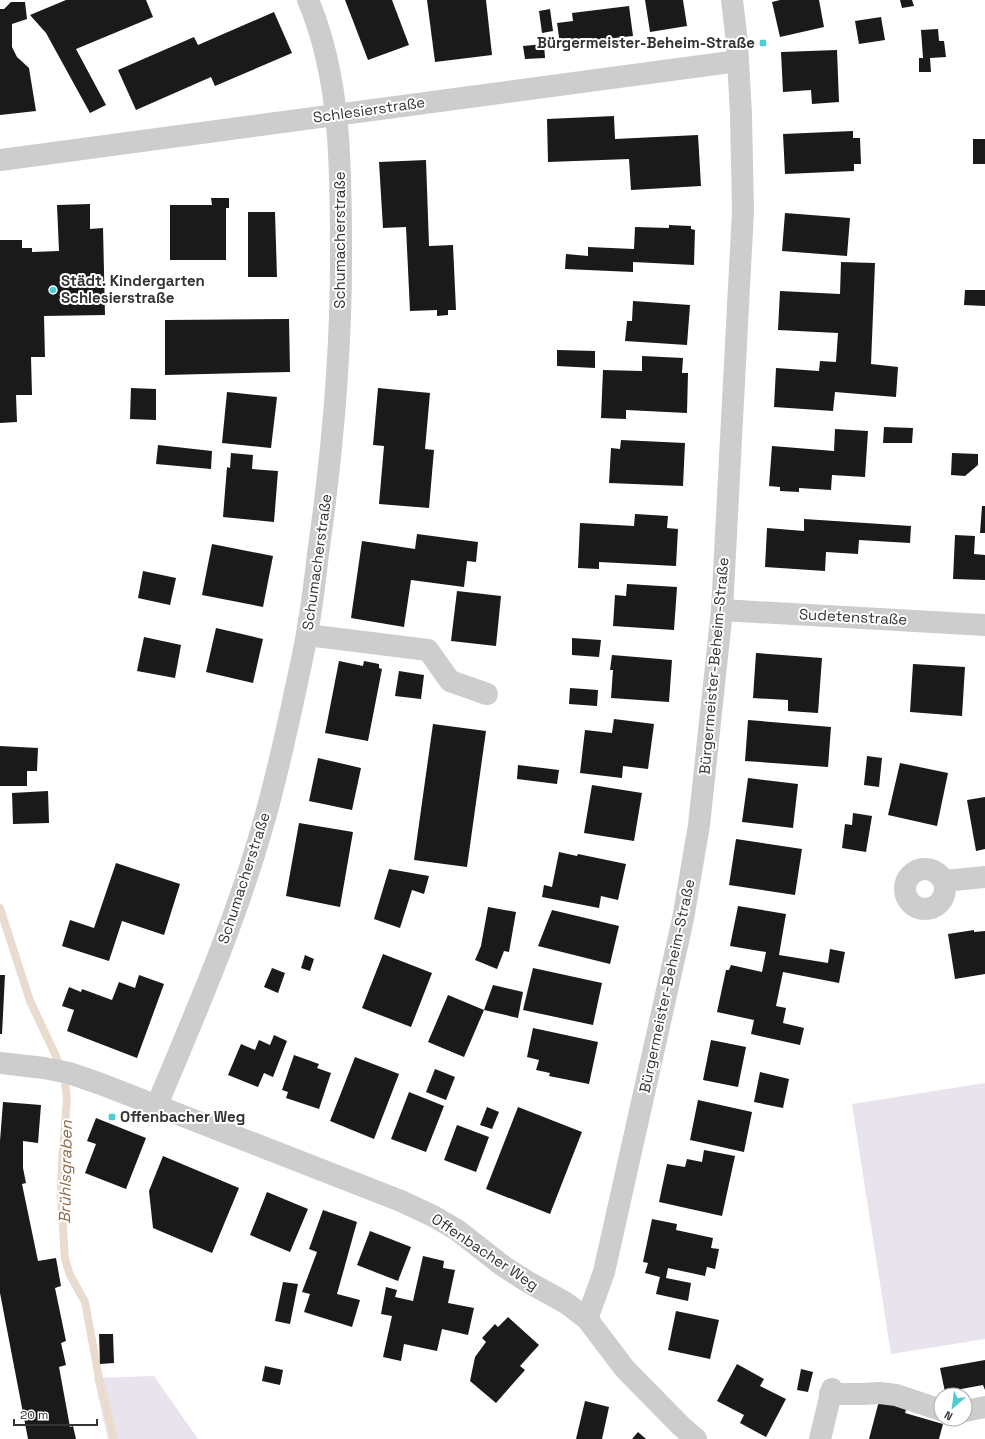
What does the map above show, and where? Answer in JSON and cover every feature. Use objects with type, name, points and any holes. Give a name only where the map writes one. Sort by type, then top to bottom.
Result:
[{"type":"street","name":"Schumacherstraße","points":[[157,1105],[237,906],[262,828],[280,759],[307,635],[331,455],[340,341],[341,191],[336,114],[328,65],[314,13],[308,0]]},
{"type":"street","name":"Bürgermeister-Beheim-Straße","points":[[587,1319],[604,1272],[683,919],[699,825],[722,610],[743,211],[741,115],[738,61],[732,0]]},
{"type":"street","name":"Schlesierstraße","points":[[0,160],[738,61]]},
{"type":"street","name":"Sudetenstraße","points":[[722,610],[985,624]]},
{"type":"street","points":[[307,635],[428,650],[450,681],[487,694]]},
{"type":"street","points":[[944,881],[985,877]]},
{"type":"street","name":"Offenbacher Weg","points":[[6,1063],[69,1073],[101,1084],[393,1198],[433,1216],[457,1230],[504,1266],[528,1282],[566,1303],[587,1319],[625,1369],[681,1426],[696,1439]]},
{"type":"street","points":[[820,1439],[831,1392],[862,1394],[880,1392],[896,1395],[933,1407]]},
{"type":"street","points":[[973,1409],[985,1407]]},
{"type":"shaded area","points":[[985,1083],[985,1339],[891,1354],[852,1104]]},
{"type":"shaded area","points":[[154,1376],[198,1439],[108,1439],[94,1378]]},
{"type":"building","points":[[66,0],[146,0],[153,17],[76,49],[106,105],[90,113],[46,33],[30,15]]},
{"type":"building","points":[[345,0],[392,0],[409,45],[368,60]]},
{"type":"building","points":[[427,0],[486,0],[492,55],[435,62]]},
{"type":"building","points":[[645,0],[683,0],[687,26],[650,32]]},
{"type":"building","points":[[780,0],[819,0],[824,27],[780,37],[772,2]]},
{"type":"building","points":[[900,0],[912,0],[914,6],[902,8]]},
{"type":"building","points":[[11,2],[25,2],[27,19],[12,24],[12,47],[17,57],[29,68],[36,111],[0,115],[0,9],[4,9]]},
{"type":"building","points":[[629,6],[633,36],[560,44],[557,23],[573,21],[572,13]]},
{"type":"building","points":[[550,9],[553,31],[542,33],[539,11]]},
{"type":"building","points":[[274,12],[292,53],[215,86],[211,77],[136,110],[118,70],[194,37],[198,45]]},
{"type":"building","points":[[881,17],[885,40],[859,44],[855,21]]},
{"type":"building","points":[[938,29],[939,41],[944,41],[946,57],[930,58],[931,72],[919,72],[919,58],[923,58],[921,30]]},
{"type":"building","points":[[544,44],[545,58],[525,59],[523,46]]},
{"type":"building","points":[[837,50],[839,102],[812,104],[811,90],[783,92],[781,52]]},
{"type":"building","points":[[614,116],[615,139],[698,135],[701,186],[631,190],[629,159],[548,162],[547,119]]},
{"type":"building","points":[[853,131],[853,138],[860,138],[861,164],[854,164],[854,171],[785,174],[783,134]]},
{"type":"building","points":[[973,139],[985,139],[985,164],[973,164]]},
{"type":"building","points":[[426,160],[429,246],[453,245],[456,310],[448,310],[448,315],[437,316],[437,310],[410,311],[406,227],[383,228],[379,162]]},
{"type":"building","points":[[211,198],[229,198],[229,208],[226,208],[226,260],[170,260],[170,205],[212,205]]},
{"type":"building","points":[[90,204],[90,229],[103,228],[105,315],[44,316],[45,357],[31,357],[32,395],[16,395],[17,422],[0,423],[0,240],[22,240],[22,248],[32,248],[32,252],[59,251],[57,205]]},
{"type":"building","points":[[248,212],[275,212],[277,277],[248,277]]},
{"type":"building","points":[[785,213],[850,218],[847,256],[782,251]]},
{"type":"building","points":[[669,225],[691,226],[691,229],[695,230],[694,265],[633,262],[633,272],[565,269],[566,254],[588,256],[588,247],[634,249],[635,227],[669,228]]},
{"type":"building","points":[[841,262],[875,263],[871,364],[898,367],[896,397],[835,392],[833,411],[774,407],[776,368],[819,371],[820,361],[836,362],[838,333],[778,330],[780,291],[840,294]]},
{"type":"building","points":[[965,290],[985,290],[985,306],[964,305]]},
{"type":"building","points":[[633,301],[690,305],[687,345],[625,341],[627,321],[632,321]]},
{"type":"building","points":[[289,319],[290,372],[165,375],[165,320]]},
{"type":"building","points":[[557,350],[595,351],[595,368],[557,366]]},
{"type":"building","points":[[642,356],[683,358],[682,373],[688,373],[687,413],[626,410],[626,419],[601,418],[603,370],[642,371]]},
{"type":"building","points":[[131,388],[156,389],[156,420],[130,419]]},
{"type":"building","points":[[378,388],[430,393],[425,449],[434,450],[429,508],[379,504],[384,446],[373,445]]},
{"type":"building","points":[[227,392],[277,397],[271,448],[222,443]]},
{"type":"building","points":[[884,427],[913,428],[912,443],[883,443]]},
{"type":"building","points":[[835,429],[868,431],[865,477],[832,475],[831,490],[799,488],[799,492],[780,491],[780,487],[769,486],[772,446],[834,451]]},
{"type":"building","points":[[621,440],[685,443],[683,486],[609,483],[611,448],[620,449]]},
{"type":"building","points":[[158,445],[212,451],[211,469],[156,464]]},
{"type":"building","points":[[231,453],[253,455],[252,469],[278,471],[274,522],[223,517],[227,467],[230,468]]},
{"type":"building","points":[[952,453],[978,454],[978,465],[965,476],[951,475]]},
{"type":"building","points":[[982,506],[985,506],[985,533],[980,533]]},
{"type":"building","points":[[635,514],[668,516],[667,528],[678,529],[676,566],[599,562],[599,569],[578,568],[580,523],[634,526]]},
{"type":"building","points":[[804,519],[911,526],[910,543],[859,540],[858,554],[826,552],[825,571],[765,567],[767,528],[804,531]]},
{"type":"building","points":[[417,534],[478,542],[476,562],[467,561],[464,587],[411,580],[404,627],[351,618],[362,541],[415,549]]},
{"type":"building","points":[[955,535],[975,536],[974,554],[985,555],[985,580],[953,579]]},
{"type":"building","points":[[212,544],[273,556],[263,607],[202,595]]},
{"type":"building","points":[[143,571],[176,578],[170,605],[138,598]]},
{"type":"building","points":[[627,584],[677,587],[674,630],[613,626],[615,595],[626,596]]},
{"type":"building","points":[[457,591],[501,596],[496,646],[451,641]]},
{"type":"building","points":[[216,628],[263,639],[253,683],[206,672]]},
{"type":"building","points":[[144,637],[181,645],[175,678],[137,671]]},
{"type":"building","points":[[572,638],[601,640],[599,657],[572,655]]},
{"type":"building","points":[[756,653],[822,658],[818,713],[788,711],[788,700],[753,698]]},
{"type":"building","points":[[612,655],[672,660],[669,702],[611,698],[613,670],[610,670]]},
{"type":"building","points":[[339,661],[363,666],[364,661],[379,664],[379,668],[382,669],[368,741],[325,733]]},
{"type":"building","points":[[913,664],[965,667],[962,716],[910,712]]},
{"type":"building","points":[[399,671],[424,675],[421,699],[395,696]]},
{"type":"building","points":[[570,688],[598,690],[597,706],[569,704]]},
{"type":"building","points":[[614,719],[654,724],[648,769],[623,766],[622,778],[580,773],[585,730],[612,733]]},
{"type":"building","points":[[748,720],[831,727],[828,767],[745,761]]},
{"type":"building","points":[[433,724],[486,731],[467,867],[414,860]]},
{"type":"building","points":[[0,746],[38,748],[37,771],[27,771],[27,786],[0,786]]},
{"type":"building","points":[[867,756],[882,758],[879,787],[864,785]]},
{"type":"building","points":[[318,758],[361,768],[352,810],[309,801]]},
{"type":"building","points":[[900,763],[948,773],[937,826],[888,815]]},
{"type":"building","points":[[518,765],[559,770],[557,784],[517,779]]},
{"type":"building","points":[[748,778],[798,784],[793,828],[742,822]]},
{"type":"building","points":[[592,785],[642,793],[634,841],[584,833]]},
{"type":"building","points":[[48,791],[49,823],[13,824],[12,793]]},
{"type":"building","points":[[985,797],[985,849],[976,851],[967,800]]},
{"type":"building","points":[[853,813],[872,816],[866,852],[842,848],[845,824],[852,825]]},
{"type":"building","points":[[299,823],[353,832],[340,907],[286,896]]},
{"type":"building","points":[[736,839],[802,849],[795,895],[729,885]]},
{"type":"building","points":[[559,852],[577,856],[578,854],[626,864],[618,900],[601,896],[599,908],[542,897],[544,885],[552,887]]},
{"type":"building","points":[[116,863],[180,884],[164,935],[122,921],[109,961],[62,946],[70,920],[94,928]]},
{"type":"building","points":[[389,869],[429,876],[424,894],[412,890],[400,928],[374,919]]},
{"type":"building","points":[[738,906],[786,914],[779,955],[828,963],[830,949],[845,952],[839,983],[783,972],[776,1006],[786,1008],[783,1023],[804,1028],[800,1045],[751,1034],[754,1020],[717,1012],[726,970],[729,970],[731,965],[762,972],[766,952],[730,946]]},
{"type":"building","points":[[488,907],[516,912],[509,952],[504,951],[497,969],[475,960],[481,946]]},
{"type":"building","points":[[552,910],[619,926],[610,964],[538,946]]},
{"type":"building","points":[[974,930],[974,932],[985,931],[985,974],[955,979],[948,934]]},
{"type":"building","points":[[383,954],[432,973],[411,1027],[362,1008]]},
{"type":"building","points":[[305,955],[314,959],[310,971],[301,968]]},
{"type":"building","points":[[272,968],[285,973],[278,993],[264,987]]},
{"type":"building","points":[[533,968],[602,983],[593,1025],[523,1010]]},
{"type":"building","points":[[0,975],[5,975],[2,1034],[0,1034]]},
{"type":"building","points":[[139,975],[164,984],[137,1058],[67,1031],[74,1010],[62,1006],[69,987],[81,992],[82,989],[112,1000],[119,982],[135,988]]},
{"type":"building","points":[[493,985],[523,992],[518,1018],[484,1010]]},
{"type":"building","points":[[448,995],[484,1010],[464,1057],[428,1042]]},
{"type":"building","points":[[533,1028],[598,1042],[589,1084],[549,1076],[550,1073],[536,1070],[539,1060],[527,1057]]},
{"type":"building","points":[[274,1035],[287,1041],[273,1077],[264,1073],[258,1087],[228,1075],[241,1044],[255,1050],[259,1040],[270,1045]]},
{"type":"building","points":[[711,1040],[746,1047],[738,1087],[703,1080]]},
{"type":"building","points":[[294,1055],[319,1064],[317,1068],[331,1073],[319,1109],[286,1098],[288,1092],[282,1090]]},
{"type":"building","points":[[355,1057],[399,1074],[374,1139],[330,1121]]},
{"type":"building","points":[[435,1069],[455,1077],[446,1100],[426,1092]]},
{"type":"building","points":[[760,1072],[789,1079],[783,1108],[754,1102]]},
{"type":"building","points":[[409,1092],[444,1106],[426,1152],[391,1139]]},
{"type":"building","points":[[698,1100],[752,1112],[744,1152],[690,1140]]},
{"type":"building","points":[[3,1102],[41,1105],[38,1143],[23,1141],[23,1168],[26,1183],[22,1184],[38,1261],[56,1258],[61,1286],[55,1288],[66,1341],[61,1343],[66,1365],[59,1367],[70,1427],[73,1426],[76,1439],[28,1439],[0,1293],[0,1141]]},
{"type":"building","points":[[487,1107],[499,1112],[492,1129],[480,1125]]},
{"type":"building","points":[[518,1107],[582,1132],[550,1214],[486,1189]]},
{"type":"building","points":[[96,1118],[146,1138],[126,1189],[85,1173],[96,1144],[87,1141]]},
{"type":"building","points":[[457,1125],[489,1137],[476,1172],[444,1160]]},
{"type":"building","points":[[704,1150],[735,1156],[722,1216],[659,1202],[667,1164],[685,1167],[687,1159],[702,1162]]},
{"type":"building","points":[[163,1156],[239,1188],[212,1253],[153,1228],[149,1191]]},
{"type":"building","points":[[267,1192],[308,1209],[290,1252],[250,1235]]},
{"type":"building","points":[[323,1210],[357,1222],[337,1294],[360,1300],[352,1327],[304,1312],[310,1294],[302,1292],[317,1252],[309,1249]]},
{"type":"building","points":[[652,1219],[677,1224],[676,1230],[713,1238],[711,1248],[719,1249],[715,1269],[707,1267],[705,1276],[668,1268],[666,1278],[691,1283],[688,1301],[656,1294],[660,1277],[645,1273],[648,1263],[643,1262]]},
{"type":"building","points":[[370,1231],[411,1247],[398,1281],[357,1265]]},
{"type":"building","points":[[423,1256],[444,1261],[443,1268],[455,1270],[448,1303],[474,1308],[468,1335],[442,1329],[437,1351],[404,1344],[401,1361],[383,1357],[392,1316],[381,1314],[386,1287],[397,1290],[395,1297],[413,1301]]},
{"type":"building","points":[[283,1282],[298,1284],[290,1324],[275,1321]]},
{"type":"building","points":[[676,1311],[719,1320],[710,1359],[668,1350]]},
{"type":"building","points":[[508,1317],[539,1345],[520,1366],[525,1370],[496,1403],[470,1381],[475,1357],[486,1342],[482,1338],[495,1324],[498,1327]]},
{"type":"building","points":[[99,1334],[113,1334],[114,1363],[100,1364]]},
{"type":"building","points":[[985,1360],[985,1390],[983,1385],[972,1387],[944,1387],[940,1368]]},
{"type":"building","points":[[737,1364],[764,1379],[760,1386],[786,1399],[766,1437],[740,1423],[744,1415],[717,1401]]},
{"type":"building","points":[[265,1366],[283,1370],[280,1385],[262,1381]]},
{"type":"building","points":[[801,1369],[813,1372],[808,1392],[797,1390]]},
{"type":"building","points":[[880,1397],[908,1404],[905,1413],[933,1421],[933,1427],[942,1427],[939,1439],[869,1439]]},
{"type":"building","points":[[585,1401],[609,1407],[602,1439],[576,1439]]},
{"type":"building","points":[[638,1432],[646,1439],[632,1439]]},
{"type":"waterway","name":"Brühlsgraben","points":[[0,908],[30,1001],[56,1056],[65,1081],[67,1099],[61,1196],[65,1259],[70,1275],[85,1302],[99,1378],[114,1439]]},
{"type":"place","name":"Bürgermeister-Beheim-Straße","points":[[763,43]]},
{"type":"place","name":"Städt. Kindergarten Schlesierstraße","points":[[53,290]]},
{"type":"place","name":"Offenbacher Weg","points":[[112,1117]]}]
